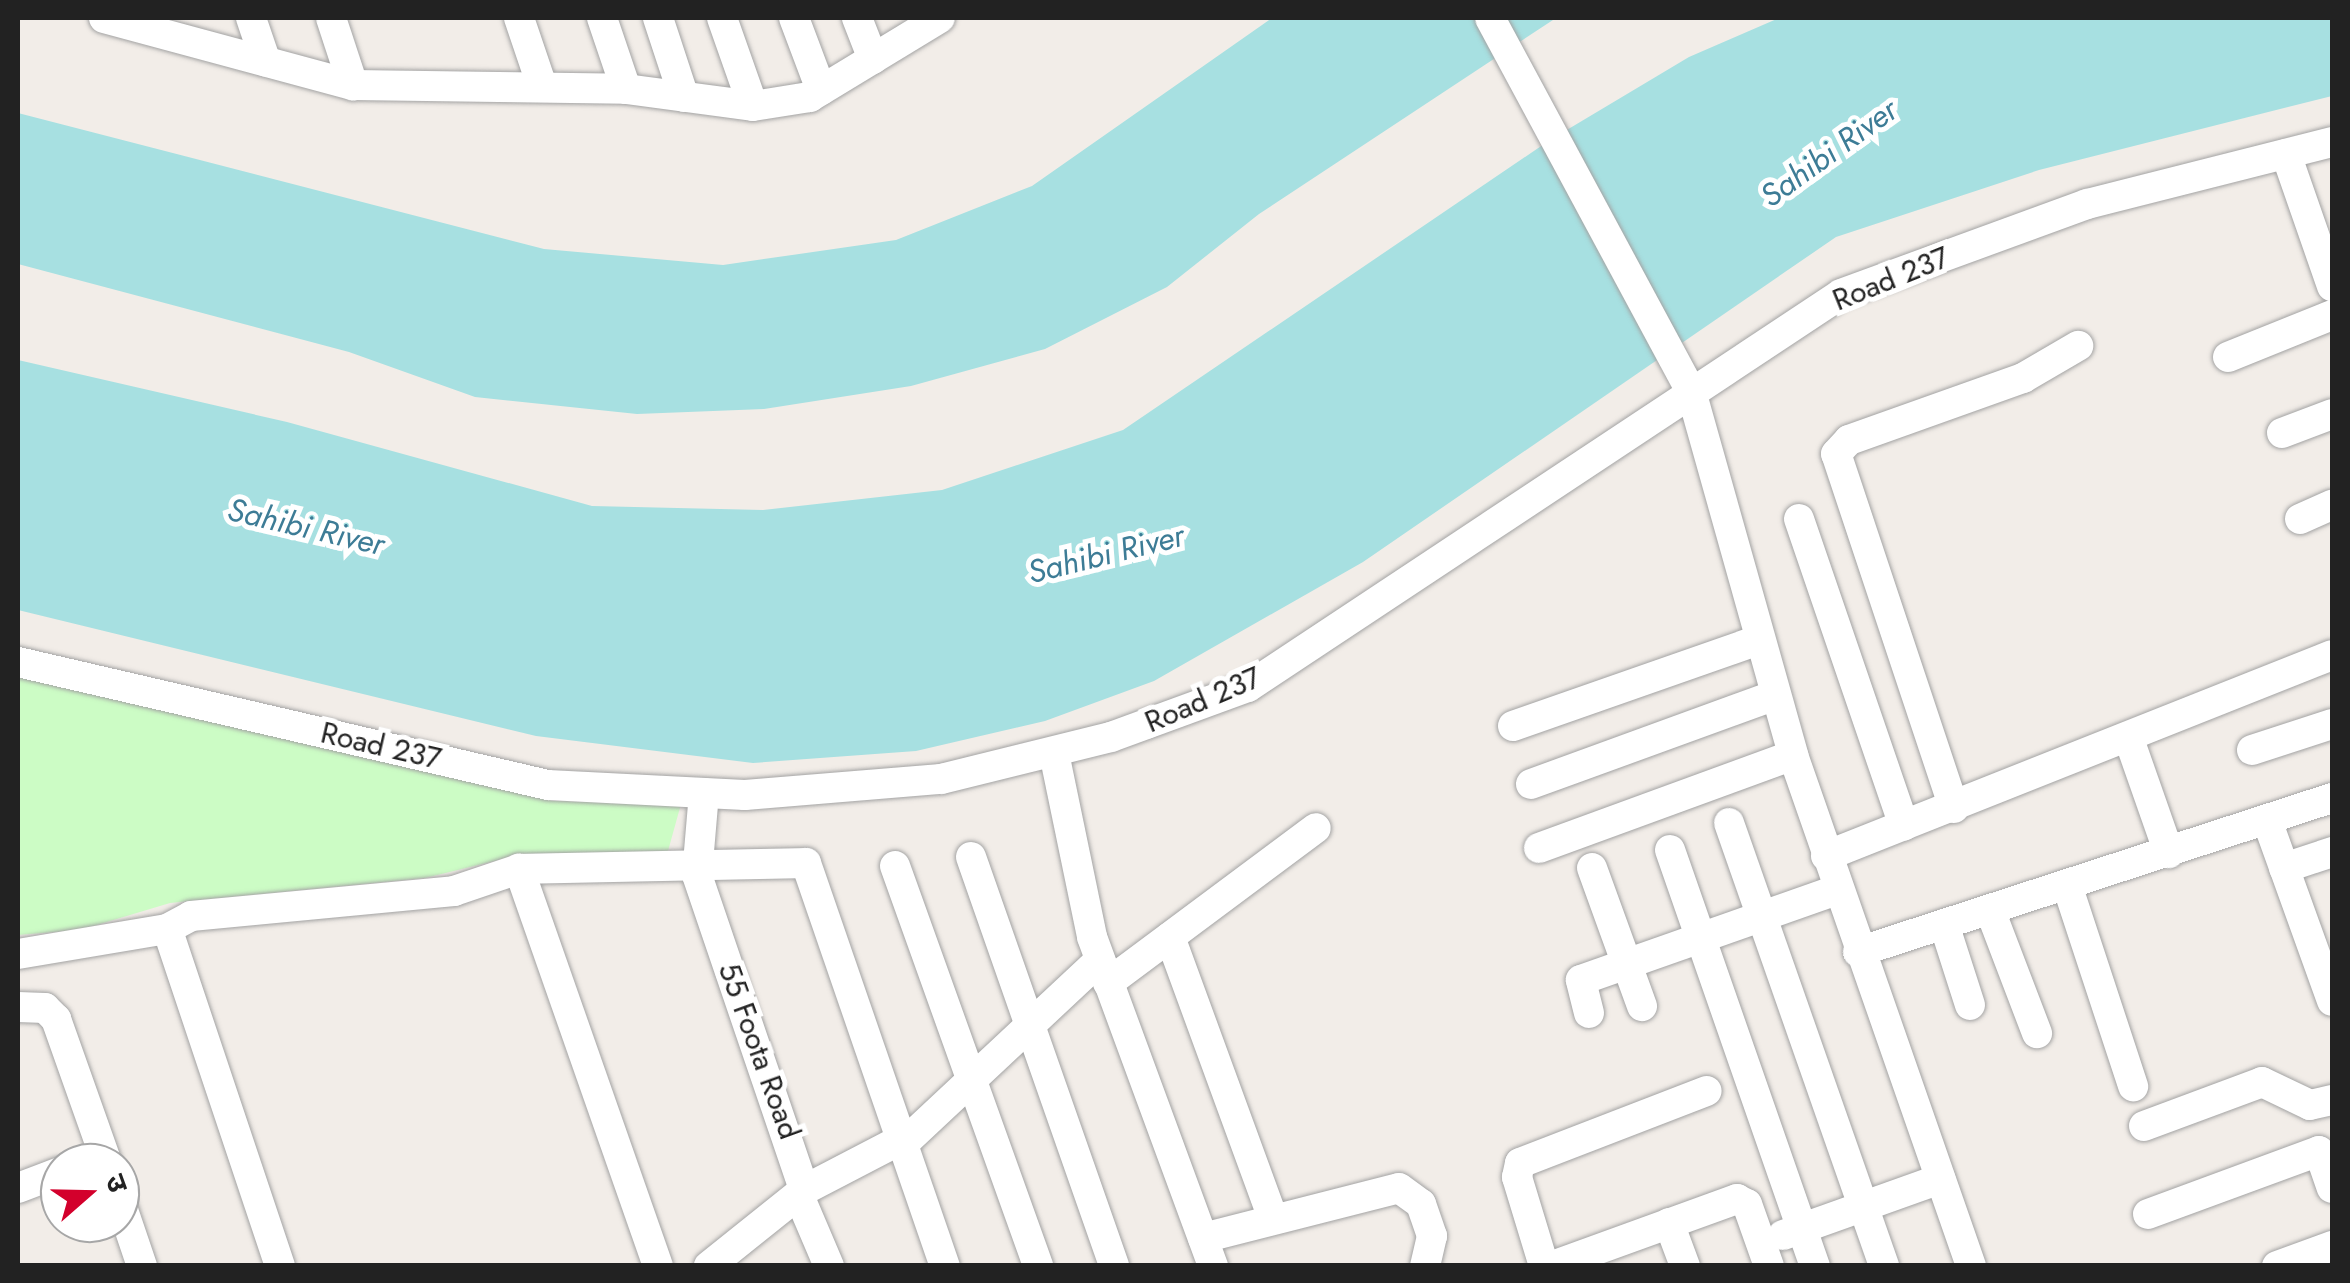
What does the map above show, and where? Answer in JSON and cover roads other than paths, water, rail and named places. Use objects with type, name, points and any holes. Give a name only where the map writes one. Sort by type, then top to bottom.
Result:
[{"type":"street","points":[[105,18],[188,29],[266,62],[353,85],[626,89],[753,106],[794,103],[873,59],[932,20]]},
{"type":"street","points":[[251,18],[266,62]]},
{"type":"street","points":[[330,18],[353,85]]},
{"type":"street","points":[[519,18],[542,86]]},
{"type":"street","points":[[602,18],[626,89]]},
{"type":"street","points":[[658,18],[684,97]]},
{"type":"street","points":[[722,18],[753,106]]},
{"type":"street","points":[[794,18],[821,90]]},
{"type":"street","points":[[857,18],[873,59]]},
{"type":"street","points":[[1490,18],[1677,357],[1691,391],[1758,640],[1826,856],[1971,1266]]},
{"type":"street","name":"Road 237","points":[[18,662],[548,785],[704,793],[940,779],[1054,753],[1248,688],[1840,294],[2087,204],[2332,142]]},
{"type":"street","points":[[2286,154],[2331,275]]},
{"type":"street","points":[[2228,357],[2332,315]]},
{"type":"street","points":[[1954,808],[1836,454],[1849,440],[2023,378],[2078,346]]},
{"type":"street","points":[[2282,433],[2332,414]]},
{"type":"street","points":[[2300,518],[2332,505]]},
{"type":"street","points":[[1799,519],[1904,826]]},
{"type":"street","points":[[1512,726],[1758,640]]},
{"type":"street","points":[[1826,856],[2129,740],[2332,655]]},
{"type":"street","points":[[1532,784],[1775,695]]},
{"type":"street","points":[[2252,750],[2332,724]]},
{"type":"street","points":[[2129,740],[2169,853]]},
{"type":"street","points":[[1054,753],[1073,870],[1104,972],[1208,1252],[1273,1218],[1399,1188],[1421,1204],[1432,1236],[1426,1265]]},
{"type":"street","points":[[1540,848],[1794,754]]},
{"type":"street","name":"55 Foota Road","points":[[704,793],[696,864],[828,1266]]},
{"type":"street","points":[[1858,952],[2268,823],[2332,798]]},
{"type":"street","points":[[1729,823],[1758,918],[1884,1266]]},
{"type":"street","points":[[2268,823],[2332,1001]]},
{"type":"street","points":[[709,1266],[802,1194],[902,1142],[1030,1025],[1104,972],[1170,937],[1316,828]]},
{"type":"street","points":[[1670,850],[1815,1266]]},
{"type":"street","points":[[2284,868],[2332,852]]},
{"type":"street","points":[[971,857],[1114,1266]]},
{"type":"street","points":[[18,954],[167,929],[190,916],[454,891],[519,869],[790,858],[814,872],[946,1266]]},
{"type":"street","points":[[895,866],[1038,1266]]},
{"type":"street","points":[[1592,868],[1642,1006]]},
{"type":"street","points":[[519,869],[658,1266]]},
{"type":"street","points":[[2067,885],[2133,1086]]},
{"type":"street","points":[[1589,1013],[1581,980],[1838,890]]},
{"type":"street","points":[[1990,910],[2038,1033]]},
{"type":"street","points":[[1944,924],[1970,1005]]},
{"type":"street","points":[[167,929],[280,1266]]},
{"type":"street","points":[[1170,937],[1273,1218]]},
{"type":"street","points":[[18,1007],[45,1008],[56,1019],[93,1143]]},
{"type":"street","points":[[2144,1126],[2262,1082],[2310,1105],[2332,1100]]},
{"type":"street","points":[[1544,1266],[1517,1177],[1520,1163],[1707,1091]]},
{"type":"street","points":[[2148,1214],[2319,1151],[2332,1188]]},
{"type":"street","points":[[1552,1266],[1622,1254],[1669,1223],[1743,1200],[1765,1254],[1802,1228],[1940,1179]]},
{"type":"street","points":[[1669,1223],[1685,1266]]},
{"type":"street","points":[[2277,1266],[2319,1255]]},
{"type":"water","points":[[1272,18],[1556,18],[1259,214],[1167,287],[1045,349],[911,386],[764,409],[637,414],[475,397],[349,352],[18,264],[18,113],[544,249],[723,265],[896,240],[1032,186]]},
{"type":"water","name":"Sahibi River","points":[[1779,18],[2332,18],[2332,96],[2039,170],[1836,237],[1363,562],[1154,681],[1045,721],[916,751],[753,763],[536,736],[18,610],[18,360],[287,422],[592,506],[763,510],[942,490],[1123,430],[1550,140],[1689,57]]}]
